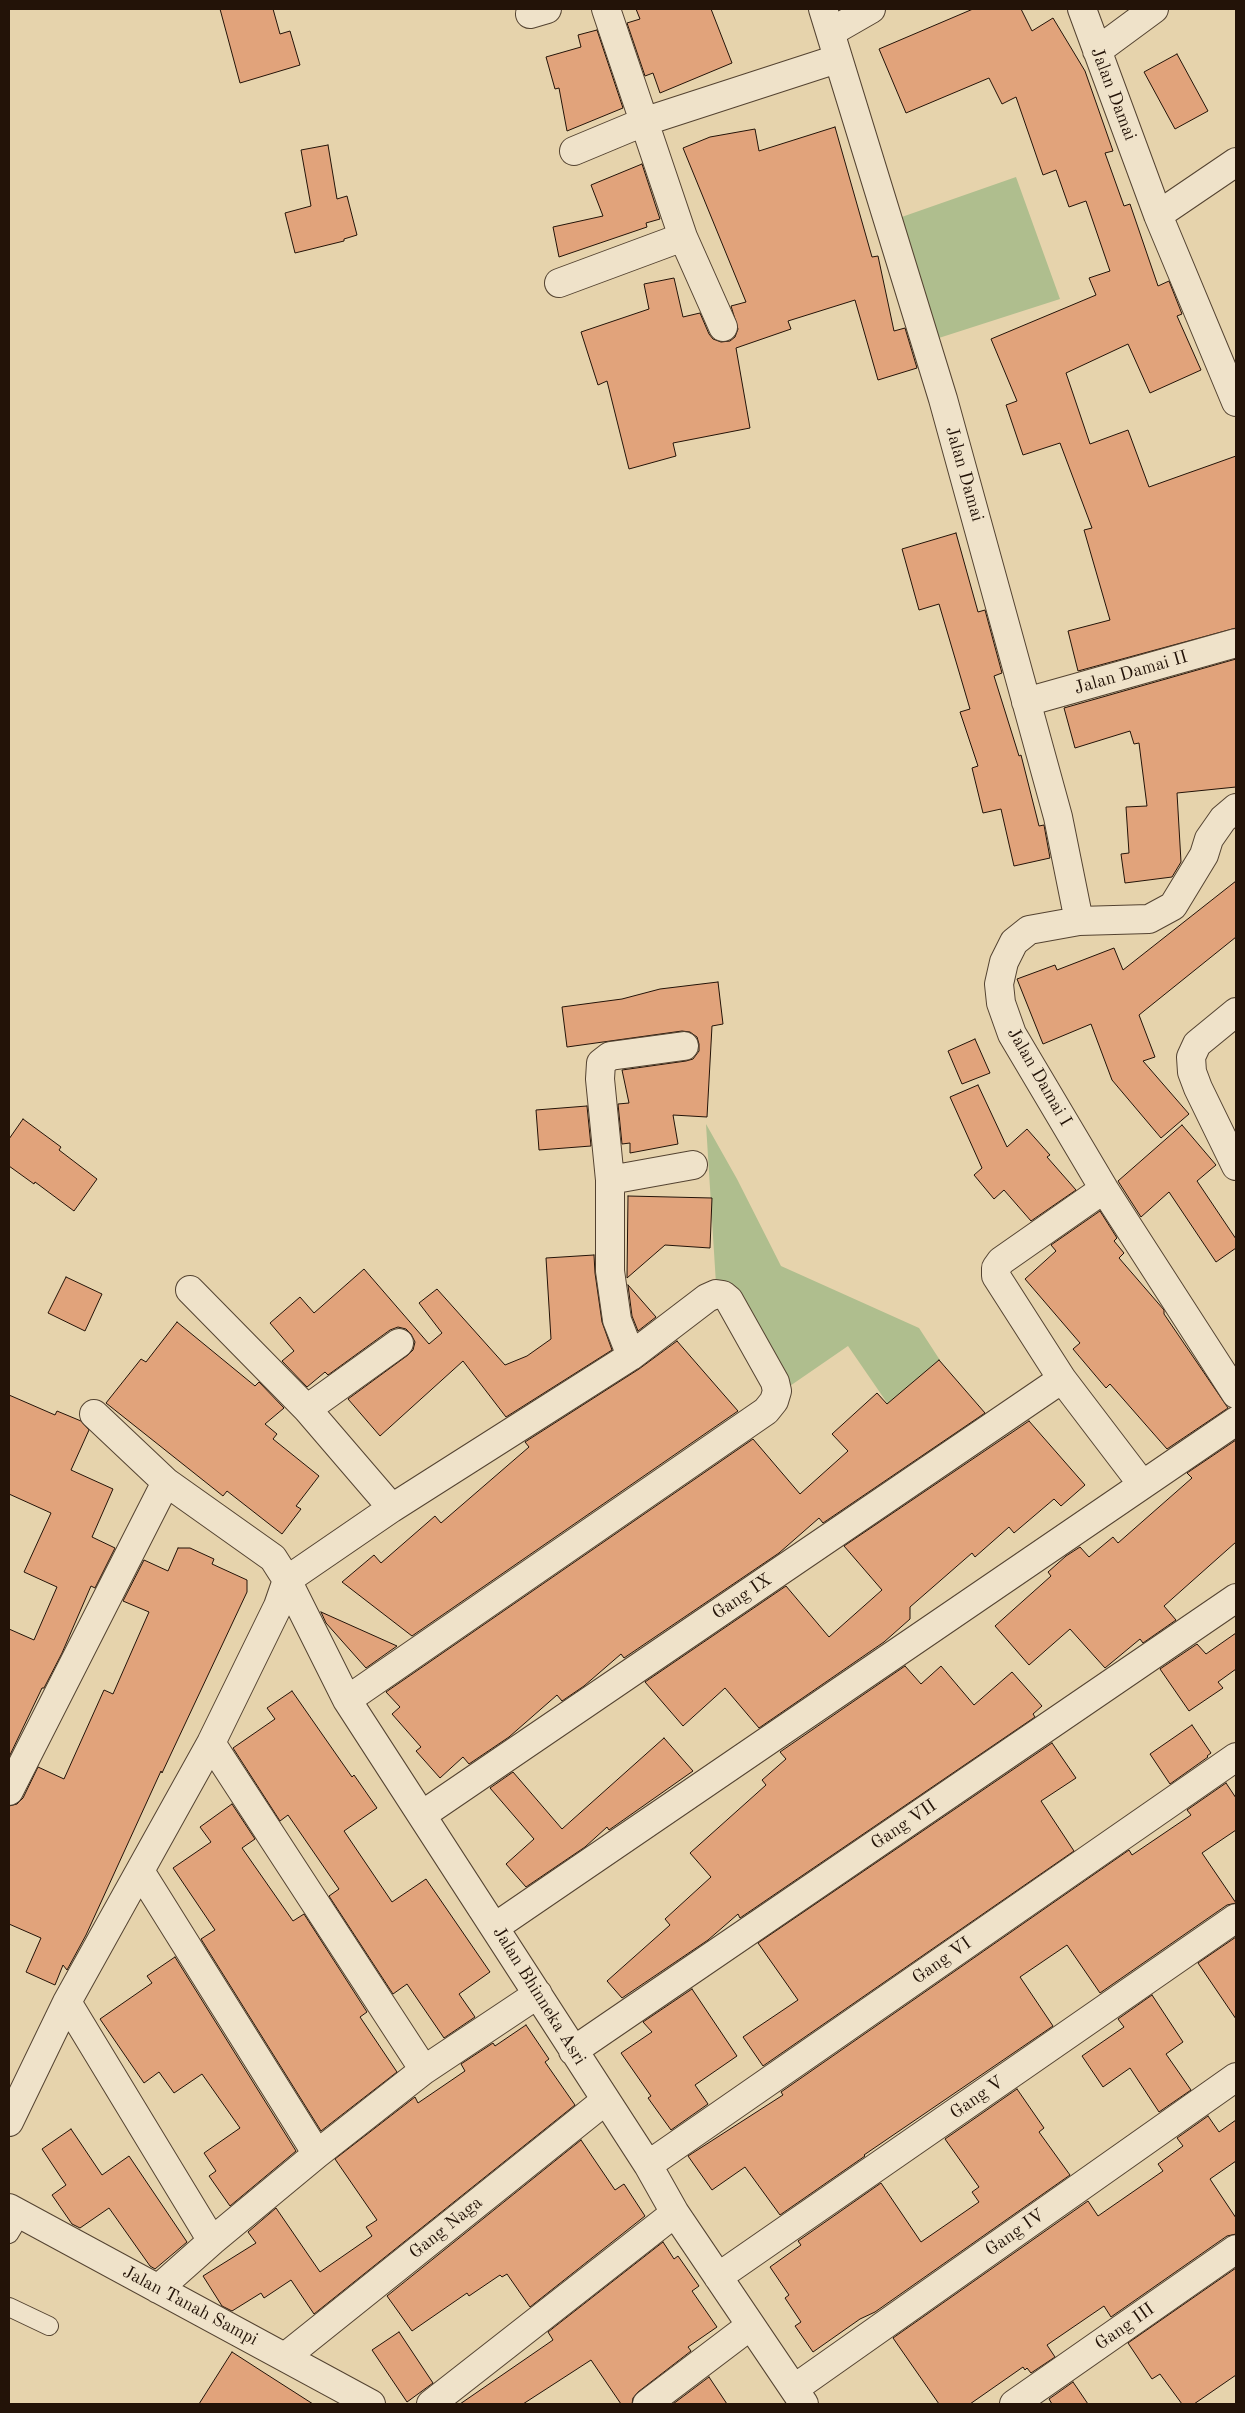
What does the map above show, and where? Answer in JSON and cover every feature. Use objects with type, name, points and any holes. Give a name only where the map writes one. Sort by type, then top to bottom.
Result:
[{"type":"street","points":[[606,9],[646,120],[683,237],[722,326]]},
{"type":"street","name":"Jalan Damai","points":[[872,9],[827,20],[837,60],[943,399],[1058,817],[1079,921]]},
{"type":"street","name":"Jalan Damai","points":[[1082,9],[1158,215],[1236,402]]},
{"type":"street","points":[[1097,50],[1154,9]]},
{"type":"street","points":[[574,151],[646,120],[837,60]]},
{"type":"street","points":[[1158,215],[1236,162]]},
{"type":"street","points":[[559,283],[683,237]]},
{"type":"street","name":"Jalan Damai II","points":[[1026,702],[1236,643]]},
{"type":"street","name":"Jalan Damai I","points":[[1236,808],[1223,819],[1209,839],[1204,855],[1173,906],[1149,919],[1079,921],[1029,930],[1014,942],[1004,962],[999,984],[1001,1002],[1012,1034],[1104,1189],[1236,1394]]},
{"type":"street","points":[[1236,1012],[1197,1044],[1191,1057],[1192,1072],[1198,1088],[1236,1166]]},
{"type":"street","points":[[631,1356],[617,1320],[610,1271],[610,1180],[600,1079],[601,1063],[610,1056],[684,1046]]},
{"type":"street","points":[[610,1180],[693,1165]]},
{"type":"street","points":[[1104,1189],[1001,1261],[996,1268],[996,1276],[1062,1379],[1142,1484]]},
{"type":"street","points":[[190,1290],[307,1408],[392,1508]]},
{"type":"street","points":[[9,2122],[67,2002],[212,1743],[278,1606],[287,1580],[392,1508],[631,1356],[707,1298],[716,1294],[723,1295],[729,1300],[771,1371],[777,1391],[774,1401],[766,1411],[347,1700]]},
{"type":"street","points":[[307,1408],[400,1343]]},
{"type":"street","name":"Gang IX","points":[[422,1815],[1062,1379]]},
{"type":"street","name":"Jalan Bhinneka Asri","points":[[94,1414],[166,1482],[273,1558],[287,1580],[347,1700],[648,2165],[675,2213],[750,2326],[800,2396]]},
{"type":"street","points":[[495,1927],[1236,1421]]},
{"type":"street","points":[[9,1791],[166,1482]]},
{"type":"street","name":"Gang VII","points":[[573,2051],[1236,1598]]},
{"type":"street","points":[[212,1743],[424,2070]]},
{"type":"street","name":"Gang VI","points":[[648,2165],[1236,1757]]},
{"type":"street","points":[[140,1871],[317,2154]]},
{"type":"street","name":"Gang V","points":[[718,2277],[1236,1918]]},
{"type":"street","points":[[158,2289],[212,2241],[317,2154],[424,2070],[538,1994]]},
{"type":"street","points":[[67,2002],[212,2241]]},
{"type":"street","name":"Gang IV","points":[[800,2396],[1236,2077]]},
{"type":"street","name":"Gang Naga","points":[[286,2357],[606,2100]]},
{"type":"street","points":[[431,2404],[675,2213]]},
{"type":"street","name":"Jalan Tanah Sampi","points":[[13,2219],[158,2289],[371,2404]]},
{"type":"street","name":"Gang III","points":[[1014,2404],[1236,2249]]},
{"type":"street","points":[[647,2404],[750,2326]]},
{"type":"lane","points":[[9,2307],[48,2326]]},
{"type":"green space","points":[[1016,177],[1060,299],[914,346],[876,226]]},
{"type":"green space","points":[[706,1124],[737,1179],[781,1266],[919,1328],[979,1420],[925,1458],[848,1346],[787,1388],[716,1284]]},
{"type":"building","points":[[220,9],[273,9],[280,34],[290,31],[300,65],[240,83]]},
{"type":"building","points":[[636,9],[711,9],[732,63],[660,93],[653,73],[645,76],[627,23],[640,19]]},
{"type":"building","points":[[973,9],[1021,9],[1032,31],[1053,18],[1085,71],[1113,151],[1105,153],[1124,206],[1130,204],[1158,286],[1169,281],[1182,314],[1177,316],[1201,370],[1150,393],[1128,344],[1066,373],[1090,444],[1128,430],[1149,487],[1236,456],[1236,628],[1078,671],[1068,631],[1110,620],[1084,530],[1092,528],[1060,443],[1023,455],[1006,405],[1017,401],[991,339],[1096,295],[1089,278],[1110,271],[1086,201],[1069,207],[1056,170],[1043,175],[1016,97],[1002,104],[989,78],[906,113],[879,49]]},
{"type":"building","points":[[597,30],[623,108],[567,131],[559,88],[555,89],[546,57],[581,47],[578,35]]},
{"type":"building","points":[[1177,54],[1208,111],[1175,129],[1144,72]]},
{"type":"building","points":[[835,127],[872,257],[878,256],[894,331],[905,328],[917,368],[878,380],[855,300],[788,321],[791,329],[736,348],[750,428],[673,443],[676,456],[629,469],[607,381],[598,385],[581,332],[649,309],[644,284],[674,278],[683,317],[700,313],[709,334],[713,339],[721,342],[730,341],[735,337],[738,329],[731,306],[746,302],[683,148],[710,137],[755,129],[759,151]]},
{"type":"building","points":[[328,145],[337,199],[347,196],[357,235],[344,239],[344,241],[295,253],[285,213],[311,206],[301,150]]},
{"type":"building","points":[[642,164],[660,219],[646,223],[647,227],[559,257],[553,227],[603,216],[591,185]]},
{"type":"building","points":[[956,533],[978,612],[985,610],[1002,673],[994,676],[1019,756],[1021,755],[1039,826],[1044,825],[1050,858],[1014,866],[1001,809],[983,813],[972,768],[978,766],[960,712],[970,709],[939,604],[919,610],[902,549]]},
{"type":"building","points":[[1236,659],[1236,787],[1177,793],[1181,862],[1172,877],[1125,883],[1121,854],[1129,853],[1126,807],[1147,806],[1139,743],[1134,744],[1130,731],[1075,748],[1064,708]]},
{"type":"building","points":[[1236,881],[1236,937],[1139,1015],[1155,1057],[1143,1061],[1189,1114],[1161,1138],[1112,1080],[1091,1024],[1043,1044],[1017,979],[1055,965],[1057,970],[1114,948],[1123,970]]},
{"type":"building","points":[[718,982],[723,1024],[712,1026],[707,1117],[673,1115],[678,1144],[630,1153],[630,1143],[622,1144],[618,1104],[629,1103],[622,1070],[693,1059],[699,1051],[697,1037],[690,1032],[682,1031],[567,1047],[562,1007],[622,999],[660,989]]},
{"type":"building","points":[[975,1039],[990,1073],[962,1084],[948,1051]]},
{"type":"building","points":[[978,1085],[1007,1147],[1027,1129],[1050,1155],[1047,1157],[1076,1190],[1031,1221],[1004,1190],[994,1199],[974,1175],[982,1168],[950,1097]]},
{"type":"building","points":[[587,1106],[591,1146],[539,1150],[536,1110]]},
{"type":"building","points":[[23,1119],[61,1147],[59,1150],[97,1179],[74,1211],[35,1182],[34,1184],[9,1166],[9,1139]]},
{"type":"building","points":[[1182,1125],[1216,1165],[1197,1181],[1236,1239],[1236,1248],[1216,1262],[1169,1192],[1141,1217],[1118,1181]]},
{"type":"building","points":[[628,1196],[712,1198],[710,1248],[665,1245],[627,1278]]},
{"type":"building","points":[[1100,1211],[1117,1238],[1114,1241],[1124,1253],[1119,1258],[1164,1310],[1164,1314],[1228,1408],[1167,1449],[1110,1384],[1106,1388],[1073,1349],[1080,1343],[1025,1279],[1056,1251],[1051,1245]]},
{"type":"building","points":[[594,1255],[602,1322],[612,1350],[506,1417],[463,1361],[380,1436],[348,1399],[413,1350],[415,1342],[411,1334],[406,1329],[398,1327],[390,1330],[328,1375],[325,1372],[307,1387],[282,1361],[294,1351],[270,1323],[300,1297],[314,1313],[364,1269],[429,1344],[442,1333],[419,1303],[437,1289],[505,1365],[527,1356],[551,1339],[546,1258]]},
{"type":"building","points":[[66,1277],[102,1294],[85,1331],[48,1313]]},
{"type":"building","points":[[628,1285],[656,1317],[638,1331],[632,1316]]},
{"type":"building","points":[[177,1322],[255,1386],[259,1382],[284,1408],[265,1424],[277,1434],[273,1439],[319,1476],[296,1506],[301,1509],[282,1534],[227,1491],[223,1496],[106,1403],[141,1359],[146,1362]]},
{"type":"building","points":[[677,1341],[738,1411],[412,1636],[342,1582],[374,1555],[381,1563],[435,1516],[441,1523],[529,1447],[525,1442],[639,1369]]},
{"type":"building","points":[[939,1360],[985,1413],[823,1523],[819,1518],[779,1553],[624,1658],[621,1654],[584,1686],[562,1701],[557,1695],[509,1737],[469,1764],[463,1757],[440,1778],[416,1751],[421,1747],[392,1714],[400,1707],[386,1692],[753,1439],[800,1494],[848,1451],[832,1434],[877,1393],[887,1404]]},
{"type":"building","points":[[9,1395],[55,1415],[57,1411],[81,1421],[89,1430],[71,1470],[113,1489],[92,1537],[115,1548],[95,1588],[91,1586],[62,1653],[44,1688],[42,1688],[9,1757],[9,1629],[34,1640],[57,1587],[24,1572],[51,1513],[9,1494]]},
{"type":"building","points":[[1029,1421],[1085,1485],[1061,1506],[1054,1499],[1014,1533],[1009,1527],[975,1557],[972,1553],[910,1607],[910,1619],[884,1642],[759,1728],[725,1688],[683,1726],[645,1682],[786,1586],[829,1637],[882,1590],[844,1546]]},
{"type":"building","points":[[1236,1440],[1236,1542],[1164,1606],[1176,1620],[1143,1643],[1140,1639],[1105,1668],[1070,1629],[1029,1665],[995,1626],[1051,1576],[1048,1572],[1066,1556],[1080,1547],[1089,1557],[1113,1537],[1118,1543],[1192,1478],[1187,1473]]},
{"type":"building","points":[[178,1548],[190,1548],[214,1559],[212,1564],[247,1580],[247,1592],[162,1773],[161,1771],[86,1935],[67,1970],[63,1965],[55,1985],[26,1972],[41,1938],[9,1924],[9,1806],[17,1804],[23,1798],[38,1767],[64,1779],[104,1690],[113,1694],[149,1612],[123,1601],[144,1560],[168,1571]]},
{"type":"building","points":[[321,1612],[397,1646],[366,1668],[326,1623]]},
{"type":"building","points":[[1236,1633],[1236,1669],[1218,1682],[1223,1688],[1189,1711],[1160,1669],[1197,1644],[1206,1654]]},
{"type":"building","points":[[905,1666],[921,1684],[941,1666],[974,1705],[1012,1672],[1042,1706],[1033,1714],[1035,1717],[740,1918],[738,1914],[708,1940],[622,1998],[607,1981],[670,1925],[665,1919],[711,1877],[690,1853],[766,1785],[762,1780],[786,1759],[780,1752]]},
{"type":"building","points":[[292,1691],[352,1777],[354,1775],[377,1808],[344,1831],[392,1902],[426,1879],[490,1972],[459,1994],[475,2017],[444,2038],[407,1984],[393,1994],[329,1896],[339,1889],[288,1815],[280,1821],[233,1748],[275,1719],[267,1708]]},
{"type":"building","points":[[1192,1725],[1211,1753],[1170,1784],[1150,1754]]},
{"type":"building","points":[[664,1738],[693,1771],[609,1830],[607,1827],[585,1847],[526,1887],[506,1864],[534,1839],[490,1788],[513,1772],[562,1829]]},
{"type":"building","points":[[1052,1743],[1076,1778],[1041,1801],[1074,1851],[763,2066],[743,2037],[798,2000],[758,1943]]},
{"type":"building","points":[[1226,1783],[1236,1798],[1236,1830],[1202,1853],[1236,1903],[1227,1905],[1100,1993],[1067,1945],[1020,1977],[1053,2026],[864,2155],[780,2215],[745,2167],[712,2190],[688,2156],[783,2095],[781,2092],[1129,1850],[1132,1855],[1191,1815],[1187,1810]]},
{"type":"building","points":[[232,1804],[255,1839],[242,1848],[293,1921],[304,1914],[367,2012],[360,2017],[397,2072],[321,2131],[201,1939],[215,1930],[173,1868],[211,1842],[200,1827]]},
{"type":"building","points":[[1236,1937],[1236,2019],[1198,1963]]},
{"type":"building","points":[[175,1957],[296,2151],[230,2206],[209,2176],[216,2171],[204,2153],[240,2128],[202,2074],[174,2093],[159,2072],[144,2083],[100,2019],[152,1983],[147,1976]]},
{"type":"building","points":[[692,1989],[737,2056],[695,2085],[708,2104],[671,2130],[648,2098],[651,2096],[621,2053],[652,2032],[643,2022]]},
{"type":"building","points":[[1152,1995],[1183,2042],[1166,2054],[1191,2090],[1159,2112],[1130,2068],[1103,2087],[1082,2056],[1124,2027],[1118,2019]]},
{"type":"building","points":[[526,2025],[549,2059],[545,2062],[575,2105],[314,2314],[291,2280],[264,2298],[261,2293],[232,2311],[222,2306],[203,2276],[256,2243],[248,2232],[276,2208],[320,2272],[372,2236],[366,2227],[377,2220],[335,2159],[415,2097],[418,2103],[465,2071],[461,2064],[493,2043],[495,2046]]},
{"type":"building","points":[[1017,2089],[1044,2128],[1039,2132],[1070,2175],[875,2312],[860,2319],[813,2352],[795,2326],[801,2322],[785,2298],[789,2295],[770,2267],[801,2245],[798,2241],[881,2183],[921,2242],[979,2202],[972,2192],[979,2187],[945,2139]]},
{"type":"building","points":[[1208,2116],[1219,2132],[1236,2120],[1236,2161],[1210,2179],[1236,2218],[1236,2234],[1227,2236],[1111,2317],[1104,2306],[1047,2345],[1055,2357],[1031,2373],[1027,2368],[1025,2370],[1023,2367],[970,2404],[939,2404],[893,2338],[1088,2201],[1098,2216],[1163,2171],[1158,2164],[1183,2146],[1177,2138]]},
{"type":"building","points":[[71,2129],[102,2175],[129,2156],[187,2242],[155,2269],[150,2266],[109,2208],[80,2228],[72,2224],[52,2195],[66,2185],[42,2149]]},
{"type":"building","points":[[581,2140],[615,2190],[624,2184],[645,2216],[530,2307],[507,2274],[502,2277],[500,2275],[469,2296],[467,2293],[412,2331],[387,2296]]},
{"type":"building","points":[[663,2242],[674,2259],[678,2256],[699,2286],[692,2291],[717,2327],[688,2347],[691,2351],[638,2392],[633,2398],[632,2404],[621,2404],[591,2360],[523,2404],[460,2404],[553,2340],[548,2332]]},
{"type":"building","points":[[1236,2268],[1236,2375],[1194,2404],[1182,2404],[1160,2374],[1152,2379],[1128,2343]]},
{"type":"building","points":[[399,2332],[433,2383],[407,2402],[372,2350]]},
{"type":"building","points":[[232,2352],[263,2372],[313,2404],[199,2404]]},
{"type":"building","points":[[709,2377],[727,2404],[673,2404]]},
{"type":"building","points":[[1073,2382],[1088,2404],[1052,2404],[1049,2399]]}]
